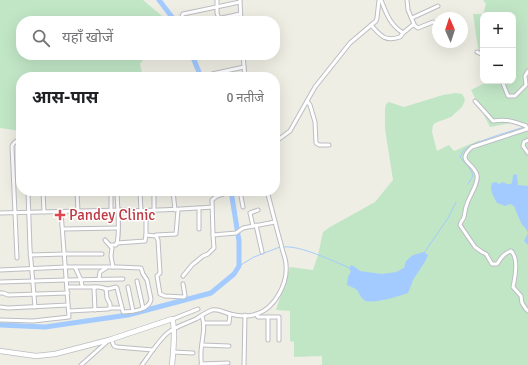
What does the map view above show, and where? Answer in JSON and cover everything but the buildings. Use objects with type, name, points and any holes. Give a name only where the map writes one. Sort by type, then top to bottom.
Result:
[{"type":"street","points":[[217,0],[218,16]]},
{"type":"street","points":[[280,138],[290,131],[315,87],[350,43],[376,21],[380,0]]},
{"type":"street","points":[[380,0],[390,21],[403,33]]},
{"type":"street","points":[[407,0],[408,10],[414,25],[418,28],[432,22]]},
{"type":"street","points":[[182,16],[182,14],[240,1],[240,14],[233,16]]},
{"type":"street","points":[[412,18],[438,6]]},
{"type":"street","points":[[371,25],[382,36],[388,39],[398,38],[414,25]]},
{"type":"street","points":[[243,60],[244,72]]},
{"type":"street","points":[[221,72],[244,67]]},
{"type":"street","points":[[503,84],[508,96],[515,96],[526,85],[525,75],[528,71]]},
{"type":"street","points":[[307,101],[314,119],[316,143],[319,145],[329,145]]},
{"type":"street","points":[[475,101],[493,121],[503,120],[516,122],[526,126],[528,130],[472,147],[465,153],[467,162],[474,169],[477,176],[476,185],[460,225],[476,248],[485,253],[492,264],[497,264],[507,252],[511,251],[515,254],[516,261],[513,287],[521,296],[522,303],[528,310]]},
{"type":"street","points":[[528,140],[524,142],[523,146],[528,153]]},
{"type":"street","points":[[16,141],[12,146],[17,258]]},
{"type":"street","points":[[28,196],[30,255],[35,307]]},
{"type":"street","points":[[43,196],[44,212]]},
{"type":"street","points":[[77,196],[78,212]]},
{"type":"street","points":[[111,196],[111,211]]},
{"type":"street","points":[[117,196],[117,242]]},
{"type":"street","points":[[140,196],[141,211]]},
{"type":"street","points":[[154,196],[154,210]]},
{"type":"street","points":[[146,235],[155,236],[176,234],[176,210],[174,196]]},
{"type":"street","points":[[183,276],[192,265],[214,248],[212,234],[212,200],[215,196]]},
{"type":"street","points":[[241,196],[243,208]]},
{"type":"street","points":[[142,365],[167,333],[209,312],[216,310],[230,314],[256,314],[271,304],[283,285],[286,263],[269,196]]},
{"type":"street","points":[[0,213],[118,210],[146,211],[212,207]]},
{"type":"street","points":[[199,208],[199,229]]},
{"type":"street","points":[[258,210],[250,213],[262,252]]},
{"type":"street","points":[[111,245],[116,245],[117,242],[144,242],[146,235],[146,211]]},
{"type":"street","points":[[0,320],[20,321],[68,318],[68,293],[62,212]]},
{"type":"street","points":[[212,234],[236,233],[243,228],[275,222]]},
{"type":"street","points":[[63,229],[118,228]]},
{"type":"street","points":[[155,236],[159,241],[160,273],[157,276],[159,293],[164,296],[184,297],[183,284]]},
{"type":"street","points":[[105,240],[111,245],[112,250],[110,256],[113,267]]},
{"type":"street","points":[[30,255],[102,254]]},
{"type":"street","points":[[0,270],[66,267],[141,268],[147,280],[151,300],[149,306],[138,310],[123,312],[116,287],[106,289],[99,286],[67,287]]},
{"type":"street","points":[[99,280],[101,271],[108,267]]},
{"type":"street","points":[[74,268],[81,280],[82,286]]},
{"type":"street","points":[[0,282],[123,279]]},
{"type":"street","points":[[137,281],[143,308]]},
{"type":"street","points":[[95,310],[94,289],[96,287]]},
{"type":"street","points":[[128,287],[133,311]]},
{"type":"street","points":[[106,289],[110,308]]},
{"type":"street","points":[[0,293],[8,295],[68,293]]},
{"type":"street","points":[[0,308],[68,305]]},
{"type":"street","points":[[69,311],[122,308]]},
{"type":"street","points":[[0,351],[36,356],[55,354],[110,339],[173,319],[198,309]]},
{"type":"street","points":[[204,323],[229,323],[230,314]]},
{"type":"street","points":[[256,314],[258,317],[279,317],[279,340]]},
{"type":"street","points":[[244,365],[245,315]]},
{"type":"street","points":[[202,316],[204,323],[202,364],[228,363]]},
{"type":"street","points":[[268,317],[268,340]]},
{"type":"street","points":[[172,365],[174,330],[173,319]]},
{"type":"street","points":[[110,339],[114,346],[117,347],[153,350]]},
{"type":"street","points":[[80,365],[110,339]]},
{"type":"street","points":[[202,345],[229,346]]},
{"type":"street","points":[[173,352],[194,353]]},
{"type":"green space","points":[[0,0],[143,0],[162,16],[16,16],[16,60],[143,60],[140,64],[142,72],[16,72],[16,130],[0,128]]},
{"type":"green space","points":[[483,0],[528,0],[528,127],[517,122],[490,127],[471,90],[483,84],[516,84],[516,12],[484,12],[486,4]]},
{"type":"green space","points":[[473,14],[480,14],[480,53],[478,48]]},
{"type":"green space","points":[[456,93],[462,94],[464,97],[465,100],[462,107],[451,117],[433,125],[432,132],[437,151],[449,145],[454,151],[480,140],[473,150],[490,142],[528,131],[528,365],[322,365],[322,356],[294,357],[294,342],[290,341],[290,311],[276,310],[290,267],[313,270],[323,232],[375,202],[393,180],[385,129],[386,104],[389,102],[404,107],[443,95]]},
{"type":"water","points":[[514,174],[517,175],[518,185],[528,186],[528,233],[521,223],[514,206],[510,204],[505,206],[497,203],[491,191],[492,183],[496,182],[499,184],[503,182],[511,184]]},
{"type":"water","points":[[528,233],[528,245],[524,241]]},
{"type":"water","points":[[424,252],[428,255],[413,280],[408,293],[385,300],[367,301],[363,299],[356,289],[347,285],[351,265],[360,271],[382,274],[396,272],[404,268],[406,261],[413,255]]},
{"type":"waterway","points":[[159,0],[171,16]]},
{"type":"waterway","points":[[194,60],[199,72]]},
{"type":"waterway","points":[[468,184],[473,176],[469,168],[460,157],[463,151],[484,140],[528,126]]},
{"type":"waterway","points":[[0,325],[45,327],[128,315],[211,293],[234,274],[239,266],[239,241],[232,196]]},
{"type":"waterway","points":[[424,253],[448,218],[456,202]]},
{"type":"waterway","points":[[239,266],[254,257],[280,247]]},
{"type":"waterway","points":[[283,247],[299,248],[350,268]]},
{"type":"place","name":"Pandey Clinic","points":[[60,215]]}]
